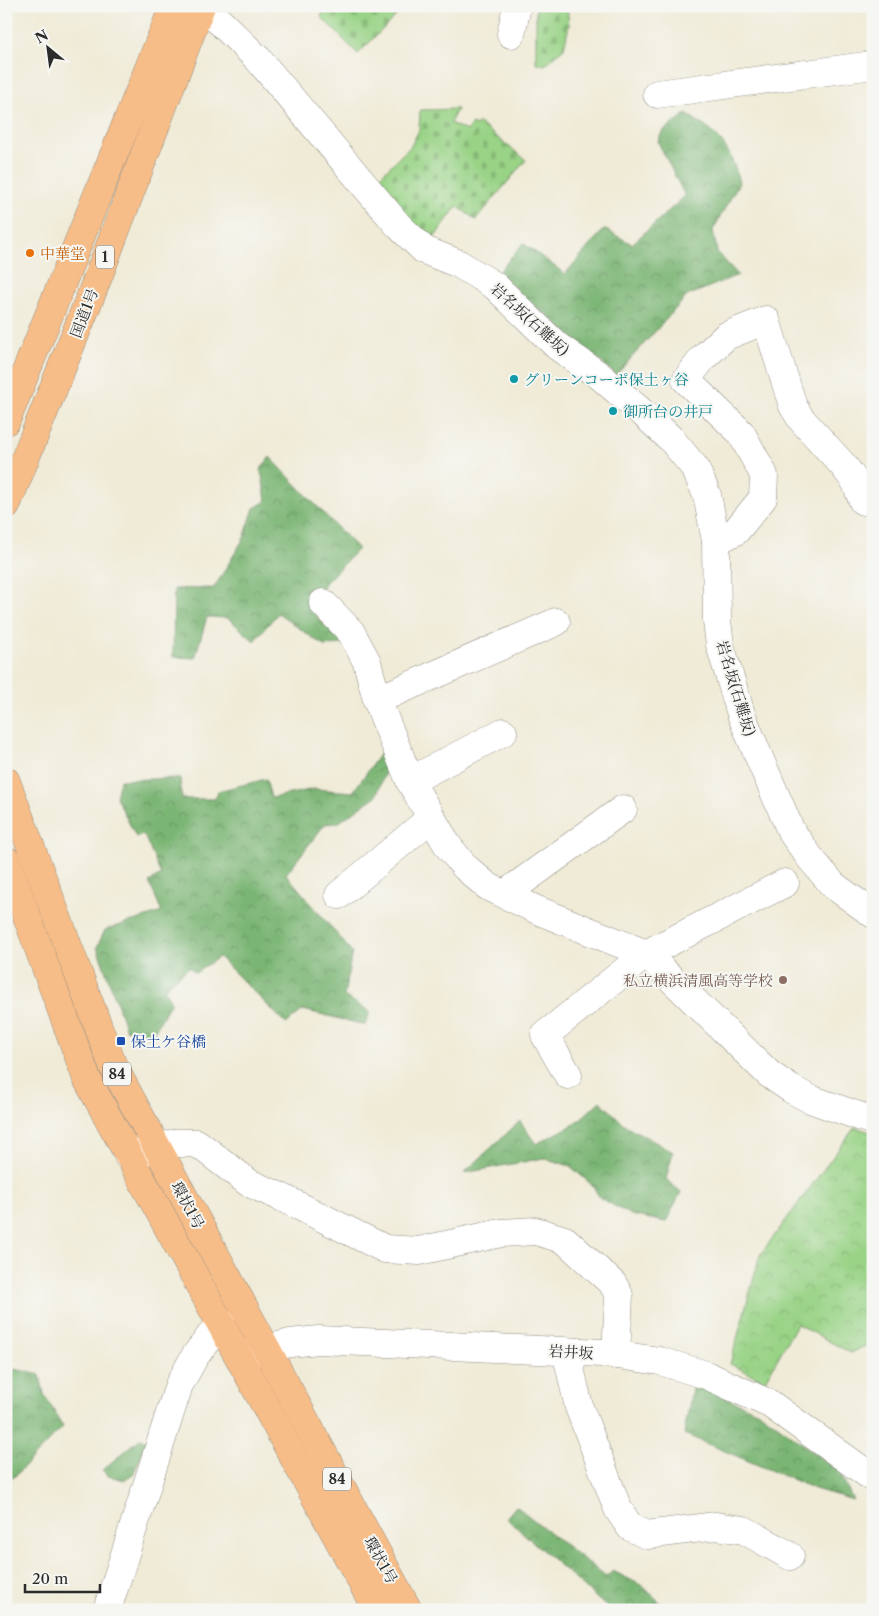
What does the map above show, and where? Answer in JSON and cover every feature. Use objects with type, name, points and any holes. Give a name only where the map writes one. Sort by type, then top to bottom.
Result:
[{"type":"main road","name":"国道1号","points":[[6,422],[188,8]]},
{"type":"main road","name":"国道1号","points":[[6,506],[95,285],[188,8]]},
{"type":"main road","name":"環状1号","points":[[6,782],[113,1066],[408,1610]]},
{"type":"main road","name":"環状1号","points":[[6,860],[87,1079],[378,1610]]},
{"type":"street","points":[[511,34],[517,6]]},
{"type":"street","name":"岩名坂(石難坂)","points":[[188,8],[217,19],[258,59],[398,225],[424,250],[459,264],[495,286],[557,346],[602,377],[671,439],[695,468],[706,495],[716,541],[717,621],[720,645],[741,714],[791,830],[815,870],[873,914]]},
{"type":"street","points":[[657,94],[873,65]]},
{"type":"street","points":[[716,541],[736,531],[763,498],[764,475],[741,433],[686,380],[702,358],[726,336],[766,320],[793,406],[801,419],[855,481],[863,501]]},
{"type":"street","points":[[323,603],[351,632],[367,662],[377,700],[410,781],[448,846],[465,867],[487,886],[537,910],[646,954],[769,1074],[810,1099],[873,1121]]},
{"type":"street","points":[[377,700],[556,622]]},
{"type":"street","points":[[410,781],[503,732]]},
{"type":"street","points":[[505,894],[623,810]]},
{"type":"street","points":[[339,896],[431,818]]},
{"type":"street","points":[[568,1074],[545,1035],[646,954],[785,883]]},
{"type":"street","points":[[128,1156],[182,1142],[197,1143],[249,1183],[385,1249],[420,1251],[501,1233],[536,1231],[565,1240],[613,1284],[619,1295],[616,1355]]},
{"type":"street","points":[[108,1610],[179,1385],[195,1356],[221,1322]]},
{"type":"street","name":"岩井坂","points":[[239,1356],[290,1343],[319,1340],[566,1351],[660,1361],[706,1376],[770,1404],[873,1478]]},
{"type":"street","points":[[566,1351],[579,1407],[618,1509],[630,1527],[647,1535],[716,1526],[744,1530],[790,1556]]},
{"type":"green space","points":[[326,6],[403,6],[402,10],[358,54],[321,17]]},
{"type":"green space","points":[[536,6],[567,6],[569,25],[564,48],[545,65],[536,63]]},
{"type":"green space","points":[[457,109],[450,123],[467,131],[472,124],[476,126],[479,123],[526,160],[476,220],[457,206],[429,245],[378,178],[411,146],[419,130],[420,110]]},
{"type":"green space","points":[[686,114],[715,134],[727,150],[736,170],[739,183],[713,230],[717,252],[738,275],[687,296],[616,375],[497,274],[523,243],[565,274],[604,229],[632,244],[685,196],[658,142],[662,132]]},
{"type":"green space","points":[[270,457],[358,549],[325,583],[313,612],[343,644],[324,646],[278,613],[254,641],[228,618],[207,617],[195,658],[173,657],[174,589],[214,588],[244,538],[254,508],[266,501],[261,469]]},
{"type":"green space","points":[[381,752],[389,763],[376,796],[338,823],[325,824],[286,874],[352,952],[344,996],[370,1012],[365,1025],[303,1010],[286,1024],[219,957],[195,973],[189,967],[164,989],[171,1002],[151,1037],[126,1029],[97,947],[105,930],[162,912],[149,882],[161,875],[144,835],[136,837],[116,797],[120,780],[180,778],[182,799],[215,799],[218,791],[266,779],[271,798],[314,789],[353,792]]},
{"type":"green space","points":[[600,1101],[625,1125],[673,1152],[666,1179],[681,1192],[666,1222],[631,1215],[600,1198],[592,1185],[570,1166],[544,1158],[464,1173],[520,1121],[536,1144],[575,1124]]},
{"type":"green space","points":[[855,1127],[873,1133],[873,1342],[851,1353],[797,1324],[765,1381],[730,1364],[760,1255]]},
{"type":"green space","points":[[15,1369],[40,1375],[44,1394],[63,1427],[13,1478],[6,1471],[6,1383]]},
{"type":"green space","points":[[693,1383],[763,1414],[839,1471],[853,1500],[815,1489],[684,1434]]},
{"type":"green space","points":[[141,1438],[147,1441],[133,1475],[125,1480],[108,1476],[102,1470]]},
{"type":"green space","points":[[516,1506],[606,1577],[613,1571],[641,1585],[662,1604],[679,1610],[610,1610],[506,1518]]},
{"type":"place","name":"中華堂","points":[[30,253]]},
{"type":"place","name":"グリーンコーポ保土ヶ谷","points":[[514,379]]},
{"type":"place","name":"御所台の井戸","points":[[613,411]]},
{"type":"place","name":"私立横浜清風高等学校","points":[[783,980]]},
{"type":"place","name":"保土ケ谷橋","points":[[121,1041]]}]
